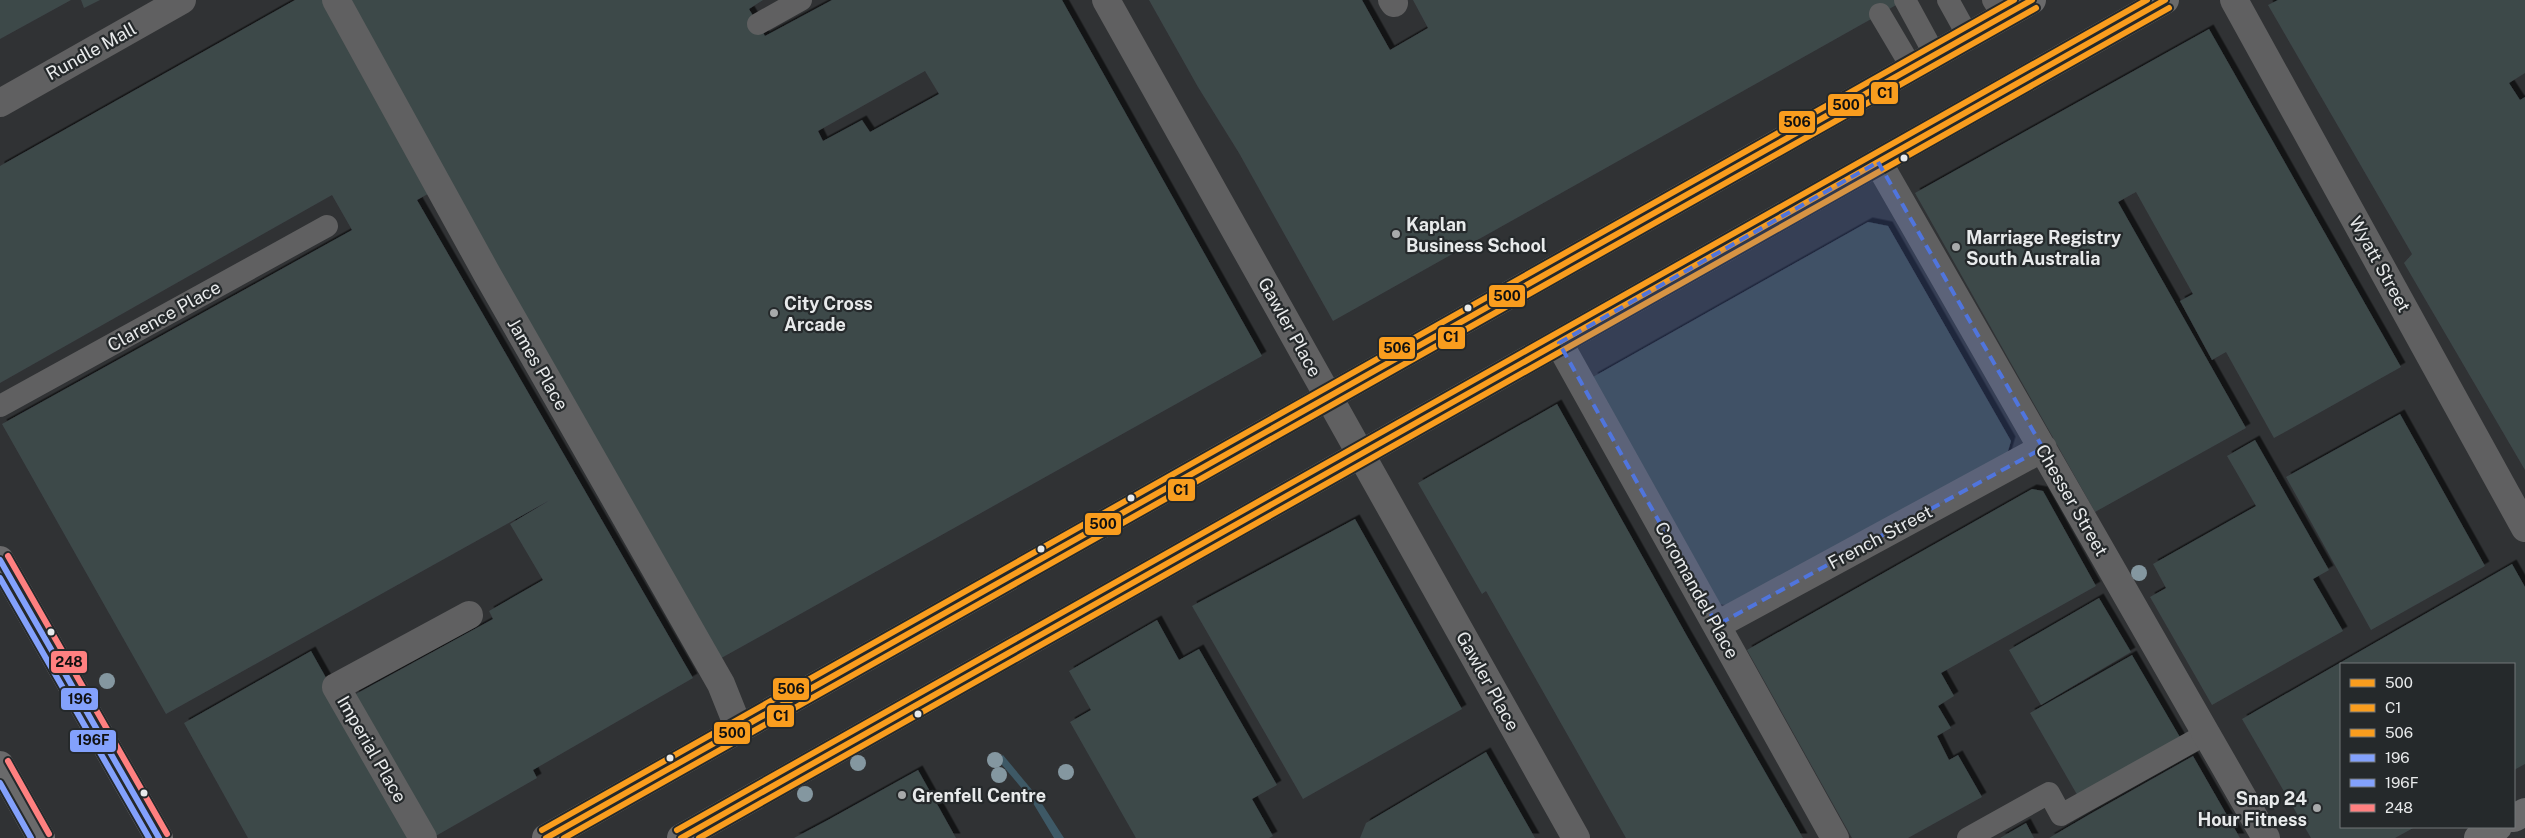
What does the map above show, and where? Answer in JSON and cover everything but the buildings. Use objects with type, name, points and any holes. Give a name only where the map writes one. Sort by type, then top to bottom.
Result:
[{"type":"main road","points":[[546,838],[1968,36],[1998,8],[2032,0]]},
{"type":"main road","points":[[681,838],[2165,0]]},
{"type":"main road","points":[[0,560],[160,838]]},
{"type":"main road","points":[[0,765],[41,838]]},
{"type":"main road","points":[[2478,838],[2496,828]]},
{"type":"street","name":"Rundle Mall","points":[[0,103],[182,0]]},
{"type":"street","name":"James Place","points":[[336,0],[487,274],[720,684],[739,729]]},
{"type":"street","name":"Gawler Place","points":[[1106,0],[1576,838]]},
{"type":"street","name":"Wyatt Street","points":[[2234,0],[2525,528]]},
{"type":"street","name":"Chesser Street","points":[[1878,162],[2266,838]]},
{"type":"street","name":"Coromandel Place","points":[[1558,343],[1717,625],[1834,838]]},
{"type":"street","name":"French Street","points":[[1717,625],[2043,448]]},
{"type":"street","name":"Imperial Place","points":[[423,838],[336,687],[469,615]]},
{"type":"lane","points":[[758,24],[801,0]]},
{"type":"lane","points":[[1904,0],[1935,54]]},
{"type":"lane","points":[[1948,0],[1968,36]]},
{"type":"lane","points":[[1880,14],[1912,68]]},
{"type":"lane","name":"Clarence Place","points":[[0,406],[328,226]]},
{"type":"lane","points":[[1968,838],[2049,793],[2061,815],[2206,734]]},
{"type":"highlighted area","points":[[1878,162],[2043,448],[1717,625],[1559,343]]},
{"type":"shaded area","points":[[1003,755],[1037,796],[1064,838],[1054,838],[1030,798],[997,759]]},
{"type":"transit line","name":"506","points":[[542,830],[2014,0]]},
{"type":"transit line","name":"500","points":[[546,838],[2032,0]]},
{"type":"transit line","name":"506","points":[[677,830],[2147,0]]},
{"type":"transit line","name":"500","points":[[681,838],[2165,0]]},
{"type":"transit line","name":"C1","points":[[564,838],[2036,8]]},
{"type":"transit line","name":"C1","points":[[699,838],[2169,8]]},
{"type":"transit line","name":"248","points":[[8,556],[167,834]]},
{"type":"transit line","name":"196","points":[[0,560],[159,838]]},
{"type":"transit line","name":"196F","points":[[0,578],[149,838]]},
{"type":"transit line","name":"248","points":[[8,761],[49,834]]},
{"type":"transit line","name":"196F","points":[[0,783],[31,838]]},
{"type":"place","name":"Kaplan Business School","points":[[1396,234]]},
{"type":"place","name":"Marriage Registry South Australia","points":[[1956,247]]},
{"type":"place","name":"City Cross Arcade","points":[[774,313]]},
{"type":"place","name":"Grenfell Centre","points":[[902,795]]},
{"type":"place","name":"Snap 24 Hour Fitness","points":[[2317,808]]}]
